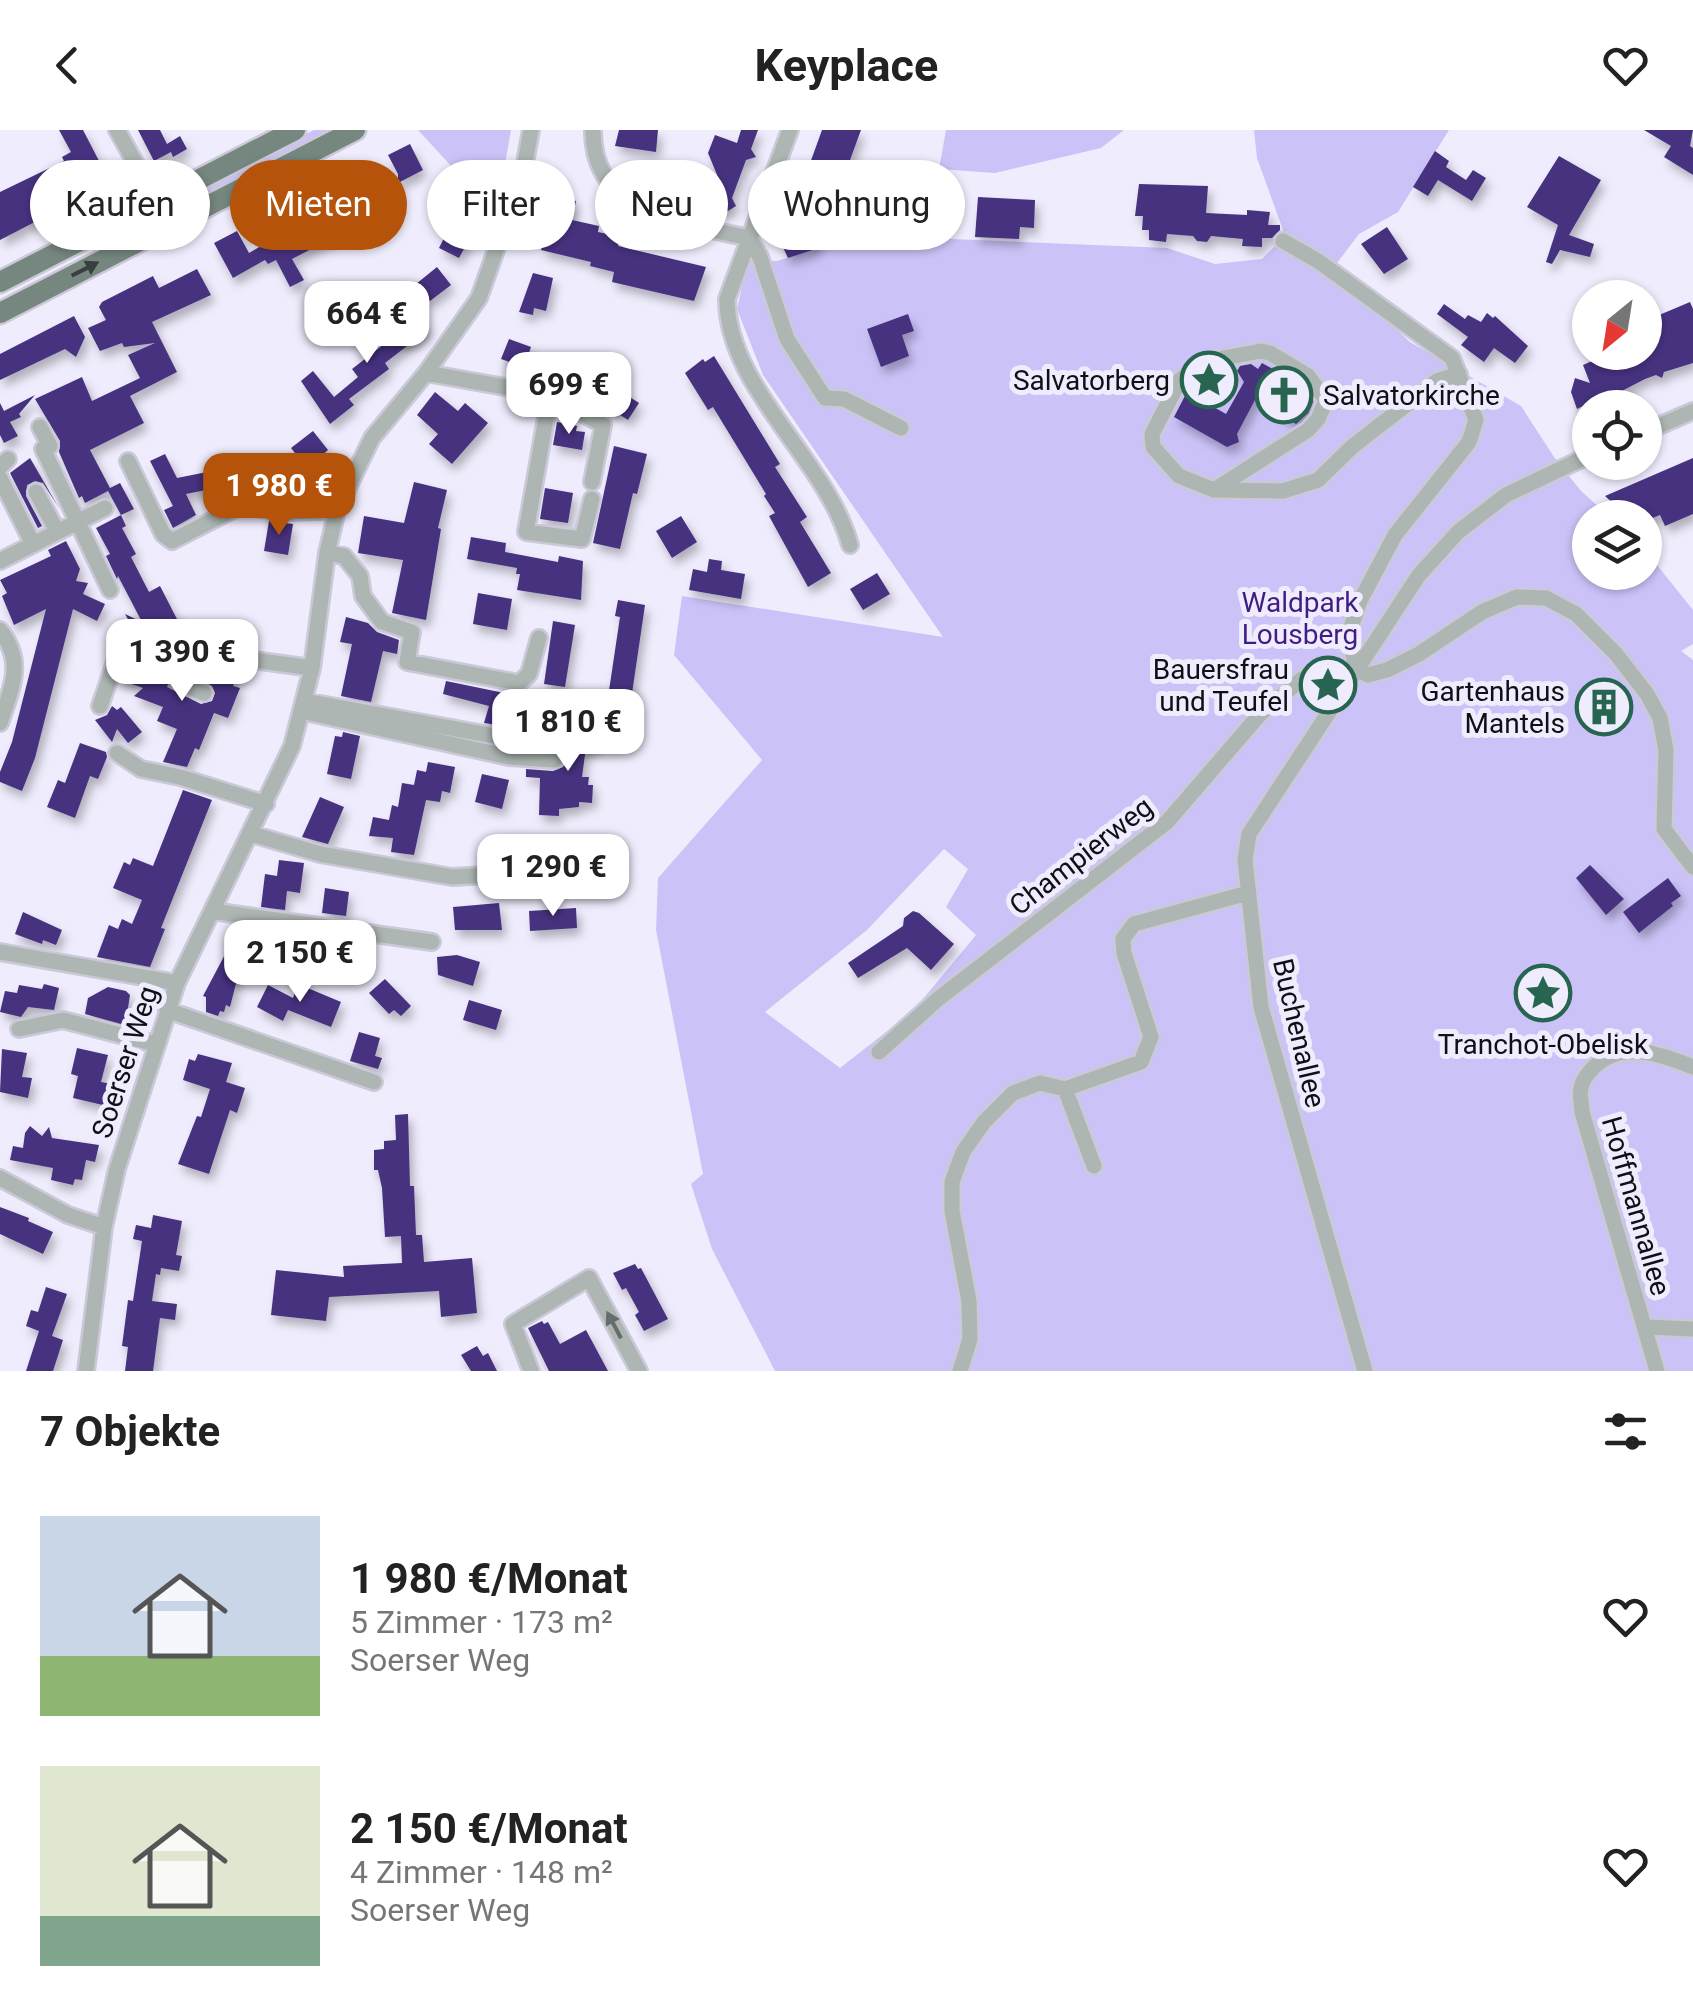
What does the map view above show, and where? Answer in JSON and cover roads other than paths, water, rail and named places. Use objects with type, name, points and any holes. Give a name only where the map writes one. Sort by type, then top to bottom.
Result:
[{"type":"main road","points":[[210,174],[295,130]]},
{"type":"main road","points":[[210,204],[355,130]]},
{"type":"main road","points":[[0,282],[63,250]]},
{"type":"main road","points":[[0,313],[122,250]]},
{"type":"street","points":[[117,130],[134,160]]},
{"type":"street","name":"Soerser Weg","points":[[86,1371],[104,1227],[155,1044],[177,984],[292,746],[312,668],[336,510],[372,438],[426,373],[479,298],[518,190],[531,130]]},
{"type":"street","points":[[593,130],[600,168],[624,198],[659,217],[748,238],[727,299],[727,326],[738,354],[835,505],[850,546]]},
{"type":"street","points":[[778,160],[790,130]]},
{"type":"street","points":[[1283,242],[1318,260],[1452,358],[1476,420],[1469,442],[1395,535],[1360,600],[1350,630],[1355,668]]},
{"type":"street","points":[[756,250],[787,339],[825,398],[844,399],[901,428]]},
{"type":"street","points":[[1214,490],[1318,420],[1326,400],[1308,376],[1270,353],[1261,351],[1208,361],[1180,380],[1152,434],[1153,447],[1179,476],[1214,490],[1283,491],[1318,480],[1353,446],[1437,380],[1459,374]]},
{"type":"street","points":[[426,373],[550,395],[603,425],[592,482]]},
{"type":"street","points":[[550,395],[526,532],[582,539],[592,499]]},
{"type":"street","points":[[1662,425],[1693,411]]},
{"type":"street","points":[[40,427],[50,446],[43,450],[110,590]]},
{"type":"street","points":[[128,461],[162,534],[172,541],[240,506],[289,512],[336,510]]},
{"type":"street","name":"Buchenallee","points":[[1365,1371],[1261,1007],[1244,860],[1248,834],[1419,574],[1458,532],[1506,495],[1572,464]]},
{"type":"street","points":[[0,478],[33,544]]},
{"type":"street","points":[[36,492],[57,531]]},
{"type":"street","points":[[0,561],[105,508]]},
{"type":"street","points":[[327,553],[344,556],[360,576],[363,596],[382,622],[412,632],[408,662],[519,683],[530,674],[539,638]]},
{"type":"street","name":"Champierweg","points":[[878,1052],[938,999],[1167,822],[1261,713],[1302,679],[1316,672],[1355,668],[1368,675],[1387,670],[1419,654],[1482,612],[1517,597],[1546,598],[1576,614],[1616,654],[1647,694],[1660,718],[1666,750],[1664,829],[1693,867]]},
{"type":"street","points":[[0,630],[12,646],[16,666],[0,723]]},
{"type":"street","points":[[100,706],[122,642],[312,668]]},
{"type":"street","points":[[196,652],[185,685],[204,693]]},
{"type":"street","points":[[303,706],[557,754]]},
{"type":"street","points":[[118,753],[141,769],[266,804]]},
{"type":"street","points":[[252,834],[320,854],[452,877],[520,873]]},
{"type":"street","points":[[960,1371],[970,1339],[969,1301],[952,1211],[952,1182],[963,1152],[984,1122],[1012,1093],[1040,1083],[1065,1089],[1141,1062],[1151,1037],[1124,954],[1123,939],[1134,924],[1248,893]]},
{"type":"street","points":[[212,911],[432,942]]},
{"type":"street","points":[[0,952],[177,984]]},
{"type":"street","points":[[167,1010],[374,1082]]},
{"type":"street","points":[[20,1030],[63,1020],[155,1044]]},
{"type":"street","name":"Hoffmannallee","points":[[1656,1371],[1582,1112],[1580,1087],[1586,1074],[1600,1061],[1623,1051],[1658,1053],[1693,1066]]},
{"type":"street","points":[[1065,1089],[1094,1166]]},
{"type":"street","points":[[0,1178],[68,1215],[104,1227]]},
{"type":"street","points":[[530,1371],[513,1324],[589,1278],[639,1371]]},
{"type":"street","points":[[1644,1327],[1693,1329]]},
{"type":"place","name":"Salvatorberg","points":[[1209,380]]},
{"type":"place","name":"Salvatorkirche","points":[[1284,395]]},
{"type":"place","name":"Bauersfrau und Teufel","points":[[1328,685]]},
{"type":"place","name":"Gartenhaus Mantels","points":[[1604,707]]},
{"type":"place","name":"Tranchot-Obelisk","points":[[1543,993]]},
{"type":"park label","name":"Waldpark Lousberg","points":[[1300,618]]}]
